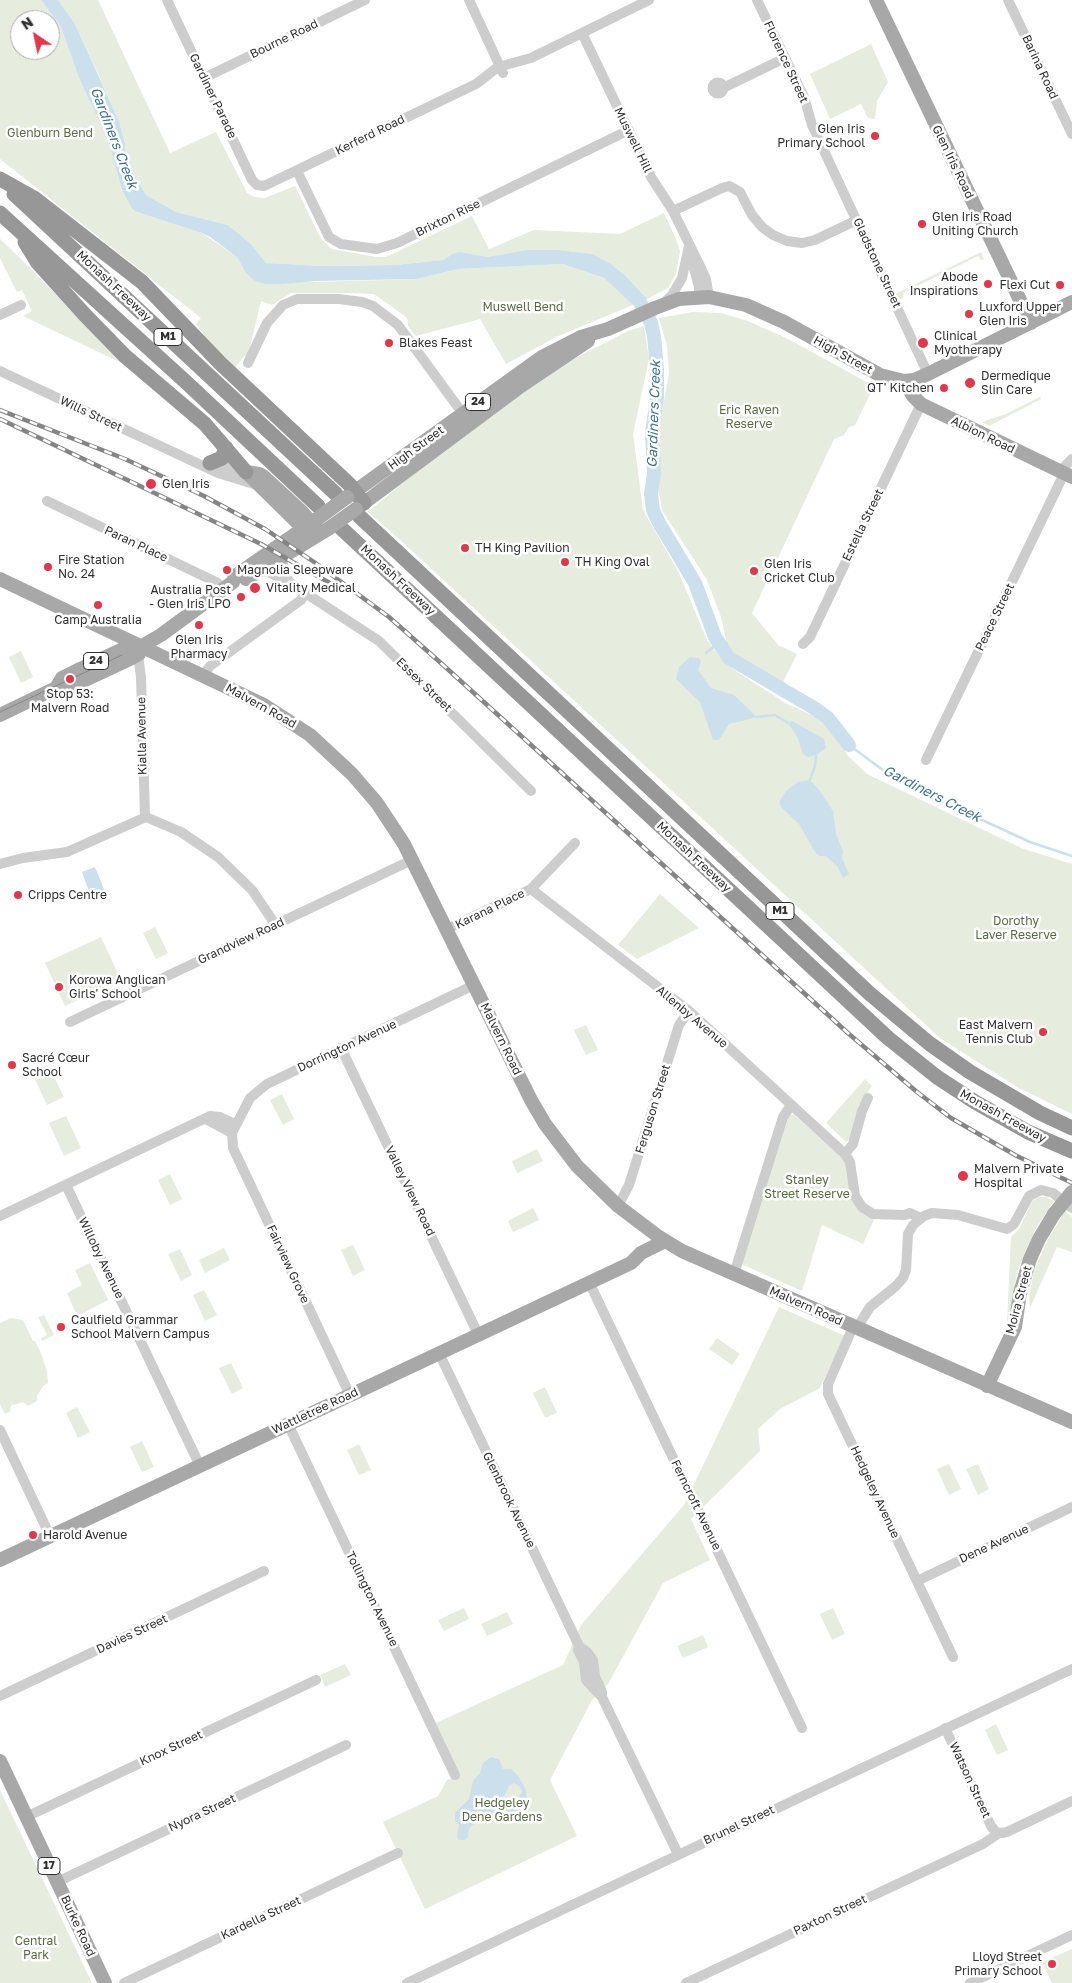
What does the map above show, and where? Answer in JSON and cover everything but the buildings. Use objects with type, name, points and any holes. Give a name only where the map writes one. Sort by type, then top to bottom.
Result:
[{"type":"highway","name":"Monash Freeway","points":[[0,180],[336,494]]},
{"type":"highway","name":"Monash Freeway","points":[[0,180],[34,198],[142,282],[358,502],[876,998],[930,1044],[970,1072],[1040,1113],[1072,1128]]},
{"type":"highway","name":"Monash Freeway","points":[[0,213],[19,229],[312,519]]},
{"type":"highway","points":[[19,229],[38,263],[85,315],[125,356],[205,424],[246,472]]},
{"type":"highway","points":[[210,463],[222,458],[226,448]]},
{"type":"highway","name":"Monash Freeway","points":[[326,532],[888,1038],[937,1078],[975,1102],[1028,1132],[1072,1151]]},
{"type":"main road","name":"Glen Iris Road","points":[[876,0],[1031,323]]},
{"type":"main road","name":"High Street","points":[[229,585],[241,582],[326,532],[358,502],[467,419],[542,357],[581,337],[608,329],[658,306],[679,300],[704,297],[735,301],[755,308],[868,369],[888,378],[904,381]]},
{"type":"main road","points":[[904,381],[914,380],[928,374],[1072,302]]},
{"type":"main road","name":"Albion Road","points":[[904,381],[913,396],[921,404],[1068,475]]},
{"type":"main road","name":"Wills Street","points":[[246,472],[262,475],[326,532]]},
{"type":"main road","name":"Wills Street","points":[[246,472],[257,485],[312,519]]},
{"type":"main road","name":"High Street","points":[[0,715],[56,688],[62,678],[125,648],[140,650],[229,585],[235,576],[312,519],[358,502]]},
{"type":"main road","name":"Malvern Road","points":[[0,579],[140,650],[203,675],[281,715],[326,748],[352,774],[377,803],[396,831],[412,860],[531,1100],[545,1124],[577,1166],[618,1206],[670,1243],[734,1274],[1072,1422]]},
{"type":"main road","name":"Moira Street","points":[[987,1386],[1015,1327],[1020,1292],[1038,1239],[1054,1214],[1072,1192]]},
{"type":"main road","name":"Wattletree Road","points":[[0,1560],[631,1262],[642,1253],[670,1243]]},
{"type":"main road","name":"Burke Road","points":[[0,1761],[105,1983]]},
{"type":"street","name":"Gardiner Parade","points":[[167,0],[252,180],[257,185],[264,186]]},
{"type":"street","name":"Bourne Road","points":[[204,78],[365,0]]},
{"type":"street","points":[[469,0],[501,69]]},
{"type":"street","name":"Kerferd Road","points":[[264,186],[476,84],[489,81],[501,69],[531,58],[650,0]]},
{"type":"street","name":"Florence Street","points":[[757,0],[804,97],[812,125],[825,152]]},
{"type":"street","name":"Barina Road","points":[[1008,0],[1072,134]]},
{"type":"street","name":"Muswell Hill","points":[[582,33],[651,177],[673,211],[689,246],[699,287],[704,297]]},
{"type":"street","points":[[723,88],[785,58]]},
{"type":"street","name":"Brixton Rise","points":[[297,171],[329,236],[341,244],[377,249],[397,243],[629,130]]},
{"type":"street","name":"Gladstone Street","points":[[825,152],[928,374]]},
{"type":"street","points":[[673,211],[729,186],[740,192],[752,215],[762,227],[773,235],[787,241],[802,243],[815,240],[857,220]]},
{"type":"street","points":[[658,306],[672,295],[682,278],[689,246]]},
{"type":"street","points":[[248,363],[267,323],[283,305],[297,299],[339,299],[362,302],[373,306],[398,325],[467,419]]},
{"type":"street","points":[[0,315],[21,305]]},
{"type":"street","name":"Wills Street","points":[[0,371],[165,449],[184,456],[246,472]]},
{"type":"street","name":"Estella Street","points":[[803,644],[810,637],[921,404]]},
{"type":"street","name":"Wills Street","points":[[184,456],[218,473],[257,485]]},
{"type":"street","name":"Peace Street","points":[[926,760],[1062,480],[1068,475],[1066,464],[1072,460]]},
{"type":"street","name":"Paran Place","points":[[46,501],[218,583],[229,585]]},
{"type":"street","points":[[283,556],[283,571],[290,583]]},
{"type":"street","name":"Essex Street","points":[[262,569],[290,583],[378,641],[531,791]]},
{"type":"street","points":[[203,675],[210,666],[302,600],[306,593]]},
{"type":"street","name":"Kialla Avenue","points":[[140,650],[144,817]]},
{"type":"street","points":[[0,864],[11,860],[67,852],[144,817],[185,835],[224,862],[252,890],[275,924]]},
{"type":"street","name":"Karana Place","points":[[447,930],[531,889],[575,843]]},
{"type":"street","name":"Grandview Road","points":[[70,1022],[412,860]]},
{"type":"street","name":"Allenby Avenue","points":[[531,889],[688,1011],[845,1154]]},
{"type":"street","name":"Dorrington Avenue","points":[[233,1128],[250,1098],[259,1088],[474,985]]},
{"type":"street","name":"Ferguson Street","points":[[618,1206],[629,1185],[680,1025],[688,1011]]},
{"type":"street","name":"Valley View Road","points":[[342,1048],[478,1334]]},
{"type":"street","points":[[868,1098],[852,1144],[845,1154],[850,1162],[855,1196],[862,1207],[873,1214],[906,1215],[910,1213],[921,1218]]},
{"type":"street","points":[[734,1274],[783,1117],[791,1105]]},
{"type":"street","points":[[0,1216],[206,1119],[233,1128]]},
{"type":"street","name":"Fairview Grove","points":[[233,1128],[233,1148],[350,1395]]},
{"type":"street","name":"Willoby Avenue","points":[[66,1185],[200,1466]]},
{"type":"street","points":[[906,1215],[906,1219],[911,1227],[921,1218],[932,1213],[954,1214],[973,1218],[1001,1229],[1008,1229],[1014,1224],[1029,1196],[1041,1190],[1053,1193],[1072,1208]]},
{"type":"street","name":"Hedgeley Avenue","points":[[911,1227],[907,1237],[905,1274],[896,1286],[870,1307],[855,1328],[828,1384],[828,1394],[953,1656]]},
{"type":"street","name":"Ferncroft Avenue","points":[[589,1282],[802,1728]]},
{"type":"street","name":"Glenbrook Avenue","points":[[439,1353],[579,1646],[578,1650],[584,1662],[586,1680],[602,1697],[678,1854]]},
{"type":"street","name":"Tollington Avenue","points":[[288,1424],[455,1775]]},
{"type":"street","points":[[0,1430],[50,1536]]},
{"type":"street","name":"Dene Avenue","points":[[917,1581],[1072,1507]]},
{"type":"street","name":"Davies Street","points":[[0,1696],[264,1571]]},
{"type":"street","name":"Brunel Street","points":[[407,1983],[1072,1668]]},
{"type":"street","name":"Knox Street","points":[[26,1817],[316,1680]]},
{"type":"street","name":"Watson Street","points":[[945,1728],[996,1832]]},
{"type":"street","name":"Nyora Street","points":[[57,1882],[346,1745]]},
{"type":"street","name":"Paxton Street","points":[[686,1983],[974,1847],[996,1832],[1007,1832],[1072,1801]]},
{"type":"street","name":"Kardella Street","points":[[124,1983],[398,1853]]},
{"type":"street","points":[[970,1983],[1072,1935]]},
{"type":"green space","name":"Glenburn Bend","points":[[0,0],[41,0],[48,10],[10,10],[10,60],[60,60],[60,26],[61,27],[79,78],[108,140],[122,190],[132,209],[202,233],[237,257],[244,269],[306,282],[417,279],[458,269],[563,264],[604,278],[633,305],[556,337],[506,364],[480,319],[416,336],[408,326],[406,317],[374,294],[291,293],[272,305],[261,301],[248,355],[244,356],[235,368],[205,337],[196,323],[201,318],[0,159]]},
{"type":"green space","points":[[58,0],[98,0],[170,153],[216,132],[247,193],[254,197],[265,198],[295,186],[321,239],[332,249],[386,257],[472,216],[489,249],[534,230],[620,234],[664,213],[680,251],[676,274],[668,288],[647,299],[625,275],[611,264],[593,254],[558,250],[526,250],[487,257],[473,256],[465,253],[452,254],[443,260],[395,265],[323,266],[266,263],[251,244],[228,225],[176,212],[146,195],[126,160],[125,144],[119,121],[100,78],[75,24]]},
{"type":"green space","points":[[871,44],[888,82],[877,101],[875,119],[868,118],[861,104],[830,119],[810,74]]},
{"type":"green space","points":[[0,239],[126,365],[23,316],[32,311],[22,290],[17,292],[0,258]]},
{"type":"green space","points":[[981,252],[984,259],[981,260],[978,256],[903,293],[904,297],[898,300],[895,294]]},
{"type":"green space","name":"Eric Raven Reserve","points":[[693,312],[721,313],[748,321],[788,339],[874,386],[855,425],[848,428],[844,435],[834,439],[752,613],[778,645],[797,654],[783,682],[735,656],[727,644],[721,617],[707,580],[662,510],[659,492],[658,435],[669,373],[667,346],[659,318]]},
{"type":"green space","name":"Dorothy Laver Reserve","points":[[644,326],[649,359],[633,434],[643,510],[678,571],[707,640],[722,659],[733,669],[785,703],[812,715],[825,724],[833,731],[848,756],[867,774],[1021,848],[1072,864],[1072,1114],[1017,1087],[940,1038],[368,512],[422,467],[554,369],[628,331]]},
{"type":"green space","points":[[1040,397],[1041,399],[989,426],[982,422],[1006,414]]},
{"type":"green space","points":[[21,651],[33,677],[21,683],[9,657]]},
{"type":"green space","points":[[660,894],[699,928],[637,959],[618,945]]},
{"type":"green space","points":[[155,927],[168,953],[156,959],[143,933]]},
{"type":"green space","points":[[101,937],[121,980],[65,1006],[45,963]]},
{"type":"green space","points":[[586,1025],[598,1050],[586,1055],[574,1030]]},
{"type":"green space","points":[[48,1065],[64,1097],[47,1105],[32,1073]]},
{"type":"green space","points":[[865,1079],[872,1086],[858,1106],[859,1109],[849,1140],[846,1142],[826,1123]]},
{"type":"green space","points":[[282,1094],[294,1119],[283,1125],[270,1100]]},
{"type":"green space","name":"Stanley Street Reserve","points":[[793,1114],[845,1160],[848,1182],[875,1217],[863,1244],[822,1225],[802,1291],[741,1264],[789,1115]]},
{"type":"green space","points":[[66,1116],[81,1148],[64,1156],[49,1123]]},
{"type":"green space","points":[[537,1149],[543,1161],[517,1173],[512,1161]]},
{"type":"green space","points":[[170,1174],[182,1199],[170,1205],[158,1180]]},
{"type":"green space","points":[[1039,1197],[1046,1197],[1054,1201],[1035,1230],[1017,1272],[1010,1316],[1007,1322],[1011,1237],[1019,1229],[1032,1201]]},
{"type":"green space","points":[[533,1208],[539,1220],[513,1232],[508,1221]]},
{"type":"green space","points":[[1065,1211],[1072,1217],[1072,1252],[1057,1247],[1030,1308],[1029,1296],[1034,1271],[1047,1241]]},
{"type":"green space","points":[[353,1245],[365,1270],[353,1276],[341,1250]]},
{"type":"green space","points":[[224,1248],[230,1260],[205,1273],[199,1260]]},
{"type":"green space","points":[[180,1249],[192,1275],[181,1281],[168,1254]]},
{"type":"green space","points":[[90,1263],[108,1300],[77,1316],[67,1293],[82,1285],[75,1270]]},
{"type":"green space","points":[[204,1290],[217,1315],[205,1321],[193,1295]]},
{"type":"green space","name":"Hedgeley Dene Gardens","points":[[779,1307],[845,1336],[820,1388],[780,1409],[758,1429],[760,1451],[691,1519],[710,1560],[663,1583],[608,1684],[592,1700],[550,1780],[577,1836],[425,1909],[383,1822],[438,1796],[447,1780],[460,1774],[436,1723],[563,1665],[581,1625],[684,1505]]},
{"type":"green space","points":[[44,1315],[54,1335],[42,1341],[41,1338],[47,1335],[38,1317]]},
{"type":"green space","points":[[11,1318],[23,1320],[33,1341],[35,1341],[47,1372],[48,1383],[43,1386],[37,1396],[37,1401],[28,1406],[23,1402],[12,1405],[11,1411],[5,1414],[0,1404],[0,1323]]},
{"type":"green space","points":[[717,1338],[740,1354],[732,1365],[709,1349]]},
{"type":"green space","points":[[231,1363],[243,1388],[232,1394],[219,1368]]},
{"type":"green space","points":[[545,1387],[557,1413],[545,1418],[533,1393]]},
{"type":"green space","points":[[77,1407],[90,1432],[78,1438],[66,1413]]},
{"type":"green space","points":[[142,1441],[154,1467],[142,1472],[130,1447]]},
{"type":"green space","points":[[359,1444],[371,1470],[359,1475],[347,1450]]},
{"type":"green space","points":[[949,1464],[961,1489],[949,1495],[937,1469]]},
{"type":"green space","points":[[978,1464],[989,1489],[978,1495],[966,1469]]},
{"type":"green space","points":[[464,1608],[469,1619],[444,1631],[438,1620]]},
{"type":"green space","points":[[833,1608],[845,1634],[832,1640],[820,1614]]},
{"type":"green space","points":[[507,1612],[513,1624],[487,1636],[481,1624]]},
{"type":"green space","points":[[703,1635],[708,1647],[683,1658],[677,1646]]},
{"type":"green space","points":[[345,1664],[351,1675],[325,1687],[320,1675]]},
{"type":"green space","points":[[996,1724],[1008,1750],[997,1755],[985,1730]]},
{"type":"green space","name":"Central Park","points":[[0,1790],[92,1983],[0,1983]]},
{"type":"green space","points":[[1072,1949],[1072,1983],[1052,1983],[1042,1962]]},
{"type":"water","points":[[41,0],[58,0],[75,24],[119,121],[125,144],[126,160],[146,195],[176,212],[228,225],[251,244],[266,263],[323,266],[395,265],[443,260],[452,254],[460,252],[487,257],[526,250],[558,250],[593,254],[611,264],[625,275],[647,299],[633,305],[604,278],[563,264],[458,269],[417,279],[317,281],[281,284],[266,284],[255,281],[246,273],[237,257],[210,237],[132,209],[122,190],[108,140],[79,78],[60,26],[60,10],[48,10]]},
{"type":"water","points":[[690,657],[699,658],[701,662],[698,670],[711,688],[734,695],[757,717],[729,724],[719,740],[713,740],[700,702],[676,679],[679,667]]},
{"type":"water","points":[[792,721],[824,739],[826,748],[816,755],[808,757],[803,754],[798,738],[788,723]]},
{"type":"water","points":[[810,780],[833,811],[836,834],[843,851],[842,858],[849,874],[843,878],[837,866],[826,856],[820,856],[815,852],[799,824],[782,808],[779,802],[786,791],[798,782]]},
{"type":"water","points":[[95,867],[106,894],[92,900],[82,872]]},
{"type":"water","points":[[491,1757],[499,1759],[503,1769],[511,1769],[519,1777],[526,1790],[527,1805],[509,1814],[493,1814],[475,1822],[469,1829],[468,1837],[465,1840],[459,1840],[457,1837],[459,1825],[455,1820],[455,1813],[469,1799],[473,1781],[480,1773],[483,1763]],"holes":[[[514,1783],[520,1787],[522,1792],[513,1807],[504,1811],[494,1809],[495,1803],[504,1796],[509,1786]]]},
{"type":"waterway","name":"Gardiners Creek","points":[[628,290],[640,302],[651,323],[654,336],[657,398],[652,433],[654,473],[651,494],[653,510],[659,523],[695,583],[715,637],[729,658],[828,718],[849,745]]},
{"type":"waterway","points":[[706,653],[718,643]]},
{"type":"waterway","points":[[757,717],[775,715],[788,723]]},
{"type":"waterway","name":"Gardiners Creek","points":[[849,745],[891,776],[1030,842],[1072,856]]},
{"type":"waterway","points":[[810,780],[815,766],[816,755]]},
{"type":"tram line","points":[[0,712],[122,655]]},
{"type":"railway","points":[[0,410],[125,459],[204,496],[265,529],[314,562],[389,617],[849,1034],[917,1092],[951,1118],[1015,1155],[1072,1183]]},
{"type":"railway","points":[[0,419],[261,544],[335,586]]},
{"type":"place","name":"Glen Iris Primary School","points":[[875,136]]},
{"type":"place","name":"Glen Iris Road Uniting Church","points":[[922,224]]},
{"type":"place","name":"Abode Inspirations","points":[[988,284]]},
{"type":"place","name":"Flexi Cut","points":[[1060,285]]},
{"type":"place","name":"Luxford Upper Glen Iris","points":[[969,314]]},
{"type":"place","name":"Blakes Feast","points":[[389,343]]},
{"type":"place","name":"Clinical Myotherapy","points":[[923,343]]},
{"type":"place","name":"Dermedique Slin Care","points":[[970,383]]},
{"type":"place","name":"QT' Kitchen","points":[[944,388]]},
{"type":"place","name":"Glen Iris","points":[[151,484]]},
{"type":"place","name":"TH King Pavilion","points":[[465,548]]},
{"type":"place","name":"TH King Oval","points":[[565,562]]},
{"type":"place","name":"Fire Station No. 24","points":[[48,567]]},
{"type":"place","name":"Magnolia Sleepware","points":[[227,570]]},
{"type":"place","name":"Glen Iris Cricket Club","points":[[754,571]]},
{"type":"place","name":"Vitality Medical","points":[[255,588]]},
{"type":"place","name":"Australia Post - Glen Iris LPO","points":[[241,597]]},
{"type":"place","name":"Camp Australia","points":[[98,605]]},
{"type":"place","name":"Glen Iris Pharmacy","points":[[199,625]]},
{"type":"place","name":"Stop 53: Malvern Road","points":[[70,679]]},
{"type":"place","name":"Cripps Centre","points":[[18,895]]},
{"type":"place","name":"Korowa Anglican Girls' School","points":[[59,987]]},
{"type":"place","name":"East Malvern Tennis Club","points":[[1043,1032]]},
{"type":"place","name":"Sacré Cœur School","points":[[12,1065]]},
{"type":"place","name":"Malvern Private Hospital","points":[[963,1176]]},
{"type":"place","name":"Caulfield Grammar School Malvern Campus","points":[[61,1327]]},
{"type":"place","name":"Harold Avenue","points":[[33,1535]]},
{"type":"place","name":"Lloyd Street Primary School","points":[[1052,1964]]},
{"type":"park label","name":"Muswell Bend","points":[[523,307]]}]
